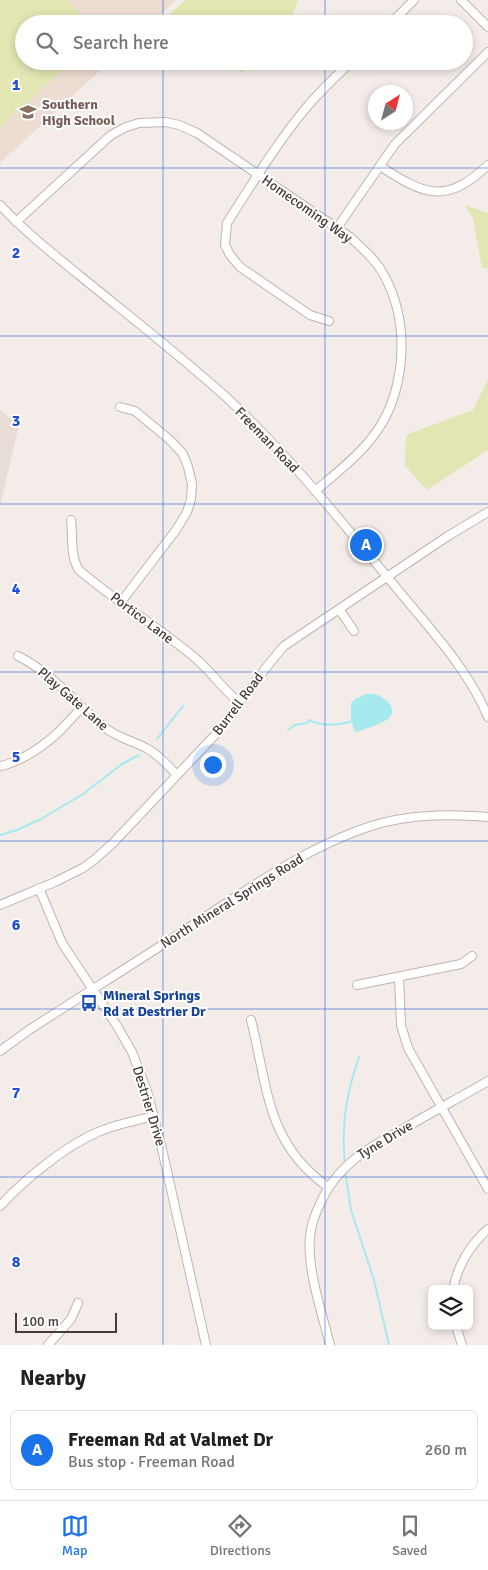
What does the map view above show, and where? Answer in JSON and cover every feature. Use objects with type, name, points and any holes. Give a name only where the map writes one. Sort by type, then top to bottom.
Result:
[{"type":"street","points":[[399,15],[414,0]]},
{"type":"street","points":[[462,0],[488,27]]},
{"type":"street","points":[[473,67],[488,52]]},
{"type":"street","points":[[329,321],[310,315],[240,267],[230,256],[225,246],[227,223],[284,136],[326,85],[342,70]]},
{"type":"street","points":[[337,228],[395,144],[470,70]]},
{"type":"street","name":"Homecoming Way","points":[[16,222],[111,135],[139,123],[155,122],[179,125],[197,133],[337,228],[370,256],[384,275],[395,299],[400,324],[401,361],[397,388],[390,407],[371,439],[355,458],[315,491]]},
{"type":"street","points":[[380,166],[406,183],[425,190],[446,192],[465,184],[488,165]]},
{"type":"street","name":"Freeman Road","points":[[0,205],[31,236],[225,396],[257,427],[315,491],[430,628],[462,670],[476,692],[488,717]]},
{"type":"street","points":[[120,407],[135,411],[170,440],[182,454],[188,467],[192,484],[191,499],[187,512],[176,530],[122,602]]},
{"type":"street","name":"Burrell Road","points":[[0,905],[71,874],[94,860],[112,844],[216,735],[266,667],[284,646],[448,536],[488,512]]},
{"type":"street","name":"Portico Lane","points":[[70,520],[73,539],[72,554],[76,564],[89,578],[198,661],[240,703]]},
{"type":"street","points":[[339,609],[354,631]]},
{"type":"street","name":"Play Gate Lane","points":[[18,656],[40,669],[111,732],[150,750],[177,775]]},
{"type":"street","points":[[0,766],[22,758],[47,743],[82,707]]},
{"type":"street","name":"North Mineral Springs Road","points":[[0,1051],[29,1030],[292,863],[340,838],[378,824],[408,818],[447,815],[488,817]]},
{"type":"street","name":"Destrier Drive","points":[[40,888],[62,943],[132,1052],[147,1091],[206,1345]]},
{"type":"street","points":[[357,986],[461,964],[472,956]]},
{"type":"street","points":[[399,977],[400,1013],[404,1037],[415,1062],[488,1189]]},
{"type":"street","points":[[251,1020],[270,1104],[278,1128],[298,1160],[328,1187]]},
{"type":"street","name":"Tyne Drive","points":[[330,1345],[319,1301],[310,1251],[313,1221],[328,1187],[345,1167],[364,1151],[488,1080]]},
{"type":"street","points":[[0,1206],[60,1154],[84,1139],[112,1127],[154,1116]]},
{"type":"street","points":[[454,1285],[459,1269],[467,1254],[474,1243],[488,1229]]},
{"type":"street","points":[[48,1345],[71,1319],[78,1303]]},
{"type":"street","points":[[457,1330],[462,1345]]},
{"type":"shaded area","name":"Southern High School","points":[[0,0],[176,0],[160,15],[15,15],[15,70],[100,70],[0,163]]},
{"type":"shaded area","points":[[0,410],[19,425],[0,506]]},
{"type":"green space","points":[[0,0],[68,0],[80,15],[15,15],[15,70],[61,70],[0,128]]},
{"type":"green space","points":[[186,0],[298,0],[293,15],[168,15]]},
{"type":"green space","points":[[465,205],[488,213],[488,269],[482,267],[473,219]]},
{"type":"green space","points":[[488,379],[488,450],[427,490],[405,466],[406,435],[473,410]]},
{"type":"water","points":[[366,694],[374,694],[386,700],[391,707],[392,714],[383,722],[355,732],[351,720],[351,703]]},
{"type":"waterway","points":[[157,739],[183,706]]},
{"type":"waterway","points":[[288,730],[295,725],[308,723],[309,720],[320,724],[332,725],[354,721]]},
{"type":"waterway","points":[[0,835],[17,830],[41,819],[83,794],[122,764],[139,755]]},
{"type":"waterway","points":[[345,1165],[344,1124],[348,1097],[359,1057]]},
{"type":"waterway","points":[[345,1170],[351,1210],[374,1280],[389,1345]]},
{"type":"place","name":"Southern High School","points":[[28,112]]},
{"type":"place","name":"Freeman Rd at Valmet Dr","points":[[366,545]]},
{"type":"place","name":"Mineral Springs Rd at Destrier Dr","points":[[89,1003]]}]
